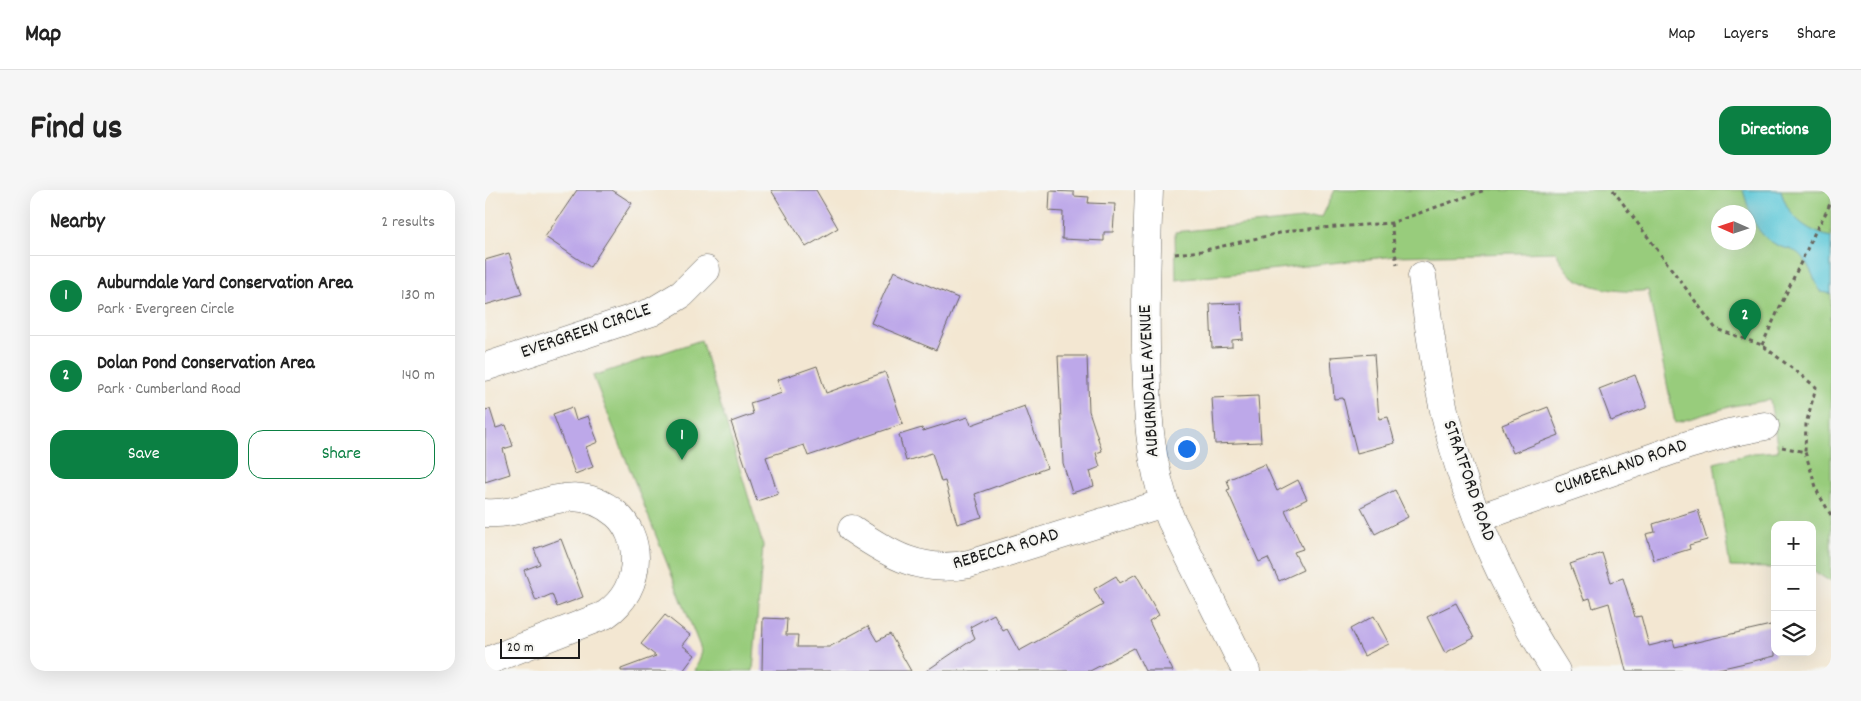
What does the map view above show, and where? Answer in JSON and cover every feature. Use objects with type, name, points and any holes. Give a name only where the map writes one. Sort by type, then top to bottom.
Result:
[{"type":"street","name":"AUBURNDALE AVENUE","points":[[1149,190],[1146,300],[1147,397],[1154,466],[1164,502],[1188,556],[1246,671]]},
{"type":"street","name":"EVERGREEN CIRCLE","points":[[485,366],[652,312],[682,294],[706,270]]},
{"type":"street","name":"STRATFORD ROAD","points":[[1422,276],[1430,337],[1446,416],[1479,518],[1513,596],[1556,671]]},
{"type":"street","name":"CUMBERLAND ROAD","points":[[1479,518],[1688,444],[1729,434],[1772,437]]},
{"type":"street","points":[[485,513],[522,510],[555,498],[566,497],[601,503],[619,516],[631,536],[635,568],[627,593],[621,603],[613,610],[605,615],[485,662]]},
{"type":"street","name":"REBECCA ROAD","points":[[852,529],[885,551],[908,561],[939,568],[955,567],[1164,502]]},
{"type":"path","points":[[1171,254],[1201,251],[1293,230],[1318,227],[1381,225],[1398,222],[1485,190]]},
{"type":"path","points":[[1613,190],[1716,329],[1762,346],[1816,387],[1807,424],[1805,452],[1818,493],[1831,515]]},
{"type":"path","points":[[1762,346],[1831,201]]},
{"type":"path","points":[[1772,437],[1805,452]]},
{"type":"green space","points":[[1335,190],[1831,190],[1831,582],[1816,573],[1816,521],[1771,521],[1771,568],[1730,567],[1714,463],[1753,453],[1778,451],[1770,400],[1732,406],[1675,423],[1648,290],[1619,291],[1587,284],[1569,273],[1556,252],[1396,256],[1176,280],[1175,232],[1322,217]]},
{"type":"green space","points":[[701,340],[763,545],[753,671],[695,671],[702,652],[593,376]]},
{"type":"water","points":[[1743,190],[1781,190],[1788,207],[1799,221],[1813,231],[1831,237],[1831,294],[1821,292],[1809,267],[1799,254],[1777,245],[1763,235],[1756,226],[1756,205],[1748,205]]},
{"type":"building","points":[[577,190],[612,190],[632,203],[590,267],[545,237]]},
{"type":"building","points":[[771,190],[816,190],[838,228],[806,247]]},
{"type":"building","points":[[1050,191],[1074,192],[1074,196],[1089,197],[1088,203],[1115,204],[1113,232],[1104,232],[1104,241],[1062,239],[1063,212],[1049,211]]},
{"type":"building","points":[[509,253],[522,294],[485,305],[485,260]]},
{"type":"building","points":[[894,271],[958,298],[936,350],[871,323]]},
{"type":"building","points":[[1241,303],[1243,339],[1232,340],[1232,347],[1212,348],[1210,304]]},
{"type":"building","points":[[1374,354],[1379,419],[1388,417],[1395,443],[1357,453],[1343,398],[1334,399],[1331,357]]},
{"type":"building","points":[[1058,356],[1087,356],[1089,411],[1102,451],[1096,453],[1100,467],[1090,471],[1094,486],[1072,493],[1063,463]]},
{"type":"building","points":[[817,366],[826,393],[885,372],[903,424],[808,456],[804,445],[766,457],[778,494],[757,501],[731,422],[753,414],[750,403],[782,393],[777,380]]},
{"type":"building","points":[[1635,375],[1646,408],[1611,421],[1599,389]]},
{"type":"building","points":[[1258,396],[1261,442],[1215,444],[1212,398]]},
{"type":"building","points":[[1025,406],[1047,468],[975,494],[982,517],[957,524],[945,481],[941,482],[932,453],[906,461],[899,435],[922,428],[923,431],[968,417],[971,425]]},
{"type":"building","points":[[572,407],[576,420],[588,416],[598,442],[586,447],[593,467],[575,474],[553,414]]},
{"type":"building","points":[[1548,407],[1559,435],[1513,453],[1502,425]]},
{"type":"building","points":[[490,409],[496,428],[506,425],[513,446],[503,449],[510,474],[485,482],[485,410]]},
{"type":"building","points":[[1265,464],[1277,491],[1298,480],[1307,499],[1285,510],[1303,549],[1294,552],[1303,570],[1279,581],[1268,558],[1259,562],[1227,490],[1230,489],[1227,480]]},
{"type":"building","points":[[1395,490],[1408,517],[1375,534],[1361,507]]},
{"type":"building","points":[[1698,510],[1707,540],[1689,545],[1690,549],[1654,560],[1646,534],[1655,532],[1653,524]]},
{"type":"building","points":[[561,539],[583,597],[557,607],[552,594],[536,601],[524,570],[540,564],[534,549]]},
{"type":"building","points":[[1602,553],[1611,582],[1623,578],[1635,617],[1641,616],[1649,646],[1673,640],[1675,647],[1771,625],[1771,656],[1775,656],[1710,671],[1626,671],[1609,603],[1593,608],[1590,598],[1584,600],[1570,564]]},
{"type":"building","points":[[1136,574],[1159,615],[1149,621],[1173,671],[1145,671],[1134,648],[1090,671],[926,671],[975,638],[970,627],[994,614],[1003,631],[1007,629],[1019,651],[1103,605],[1094,589],[1116,576],[1120,583]]},
{"type":"building","points":[[1456,603],[1474,638],[1445,653],[1427,617]]},
{"type":"building","points":[[665,615],[690,635],[682,645],[695,655],[683,671],[621,671],[621,669],[656,656],[641,644]]},
{"type":"building","points":[[1374,616],[1389,644],[1364,656],[1350,629]]},
{"type":"building","points":[[763,618],[787,619],[786,635],[798,635],[797,647],[829,647],[868,626],[877,641],[890,634],[911,671],[762,671]]},
{"type":"place","name":"Dolan Pond Conservation Area","points":[[1745,340]]},
{"type":"place","name":"Auburndale Yard Conservation Area","points":[[682,460]]}]
